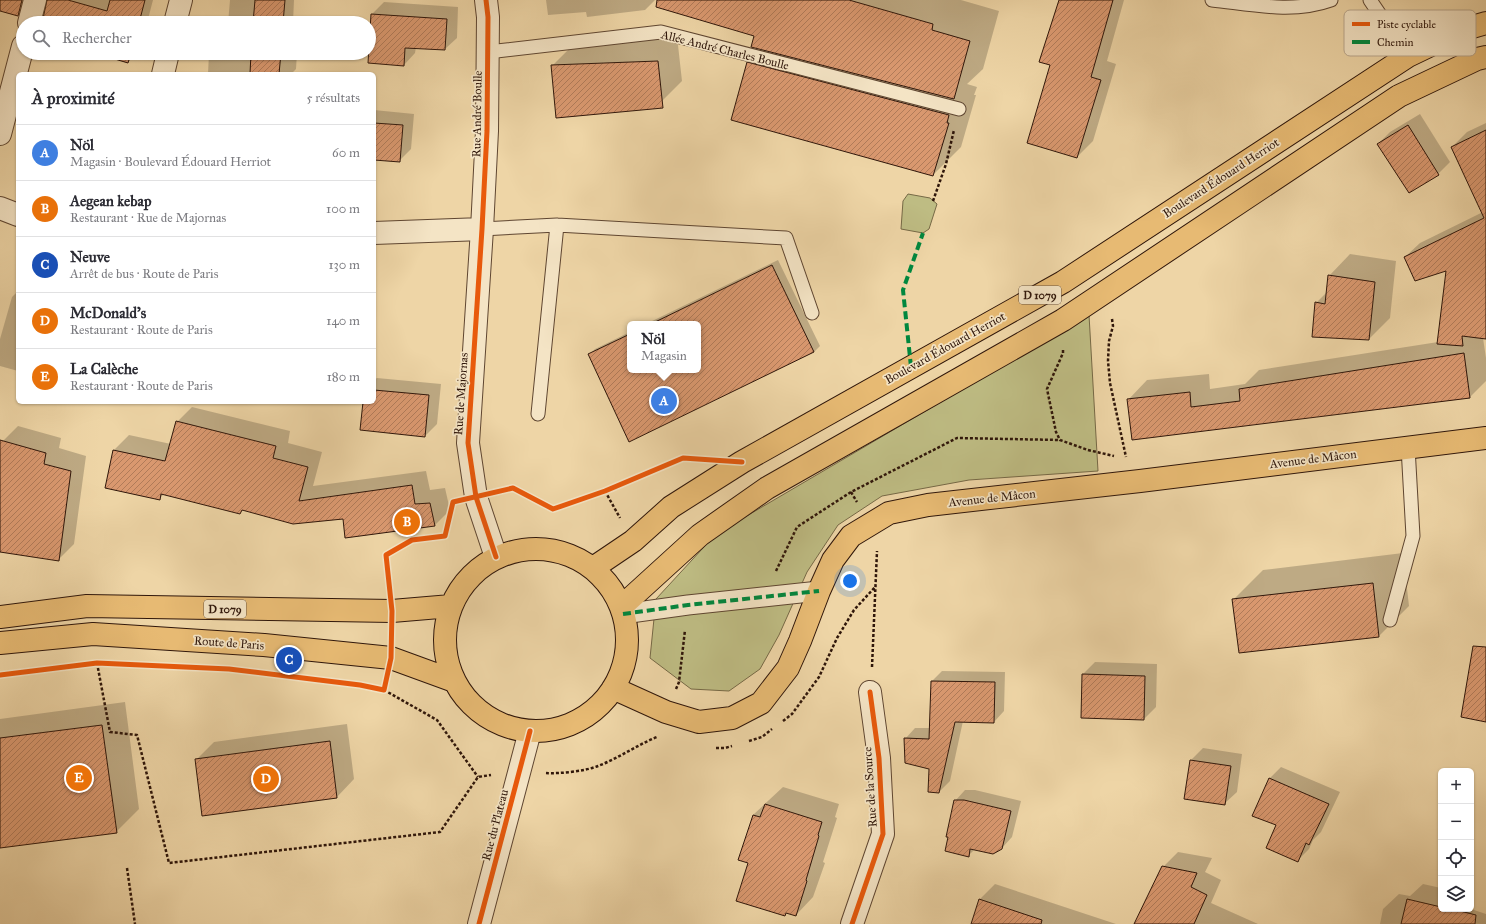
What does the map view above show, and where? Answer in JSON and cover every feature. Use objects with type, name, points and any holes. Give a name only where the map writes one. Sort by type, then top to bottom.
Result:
[{"type":"main road","name":"Boulevard Édouard Herriot","points":[[1476,26],[1486,23]]},
{"type":"main road","name":"Boulevard Édouard Herriot","points":[[593,568],[633,541],[671,507],[742,462],[1063,282],[1408,56]]},
{"type":"main road","name":"D 1079","points":[[622,610],[700,535],[767,488],[1063,320],[1400,96],[1477,59],[1486,57]]},
{"type":"main road","name":"Avenue de Mâcon","points":[[613,688],[666,712],[699,722],[732,718],[761,703],[788,668],[833,560],[851,536],[889,513],[928,505],[1140,481],[1408,446],[1486,438]]},
{"type":"main road","points":[[520,549],[546,549],[571,555],[593,568],[609,585],[622,610],[627,639],[623,664],[613,688],[598,707],[578,721],[555,729],[530,731],[507,726],[485,716],[467,701],[454,681],[446,656],[444,631],[451,606],[462,586],[477,569],[496,557],[520,549]]},
{"type":"main road","name":"D 1079","points":[[0,617],[87,606],[392,611],[451,606]]},
{"type":"main road","name":"Route de Paris","points":[[0,643],[93,634],[264,645],[391,658],[454,681]]},
{"type":"street","points":[[31,16],[35,0]]},
{"type":"street","points":[[177,16],[181,0]]},
{"type":"street","name":"Rue André Boulle","points":[[482,229],[487,131],[488,17],[486,0]]},
{"type":"street","points":[[16,72],[19,60]]},
{"type":"street","points":[[163,72],[166,60]]},
{"type":"street","points":[[0,134],[16,73]]},
{"type":"street","points":[[0,208],[16,214]]},
{"type":"street","points":[[376,233],[482,229]]},
{"type":"street","name":"Rue de Majornas","points":[[482,229],[468,443],[476,497],[496,557]]},
{"type":"street","points":[[622,610],[688,605],[820,590]]},
{"type":"street","name":"Rue de la Source","points":[[852,924],[883,834],[879,758],[870,692]]},
{"type":"street","name":"Rue du Plateau","points":[[479,924],[530,731]]},
{"type":"lane","points":[[1212,0],[1284,8],[1320,4],[1331,0]]},
{"type":"lane","points":[[1370,0],[1377,10]]},
{"type":"lane","name":"Allée André Charles Boulle","points":[[488,52],[661,32],[959,108]]},
{"type":"lane","points":[[482,229],[557,225],[786,238],[812,313]]},
{"type":"lane","points":[[538,414],[557,225]]},
{"type":"lane","points":[[1390,620],[1413,536],[1408,446]]},
{"type":"path","points":[[933,200],[946,164],[959,108]]},
{"type":"path","points":[[1063,320],[1063,353],[1047,389],[1056,432],[1060,440],[1088,450],[1127,460],[1110,383],[1108,361],[1109,341],[1113,326],[1112,320]]},
{"type":"path","points":[[851,492],[869,525],[878,548],[870,692]]},
{"type":"path","points":[[97,663],[110,732],[137,735],[169,864],[440,832],[478,777],[520,770],[557,774],[597,767],[644,742],[659,736],[666,712],[679,682],[688,605]]},
{"type":"path","points":[[384,690],[437,720],[478,777]]},
{"type":"path","points":[[127,868],[135,924]]},
{"type":"shaded area","points":[[908,194],[930,198],[937,204],[929,229],[923,233],[901,229],[903,201]]},
{"type":"shaded area","points":[[1089,315],[1098,471],[969,480],[882,496],[838,525],[807,572],[779,635],[760,669],[729,691],[691,689],[650,658],[656,599],[716,534]]},
{"type":"building","points":[[0,0],[22,0],[18,16],[0,11]]},
{"type":"building","points":[[47,0],[68,0],[107,11],[110,0],[145,0],[141,16],[44,16]]},
{"type":"building","points":[[255,0],[285,0],[284,16],[254,16]]},
{"type":"building","points":[[657,0],[849,0],[933,24],[932,30],[970,41],[954,99],[751,47],[754,36],[656,7]]},
{"type":"building","points":[[1059,0],[1113,0],[1091,77],[1101,80],[1077,158],[1027,143],[1050,65],[1039,62]]},
{"type":"building","points":[[371,14],[447,19],[445,50],[405,48],[404,66],[368,63],[368,60],[376,60],[376,16],[371,16]]},
{"type":"building","points":[[118,60],[129,60],[128,63]]},
{"type":"building","points":[[251,60],[280,60],[279,72],[250,72]]},
{"type":"building","points":[[658,61],[663,108],[556,118],[551,65]]},
{"type":"building","points":[[747,62],[949,115],[947,123],[949,123],[933,176],[731,120]]},
{"type":"building","points":[[376,123],[403,125],[400,162],[376,160]]},
{"type":"building","points":[[1408,125],[1439,175],[1409,193],[1377,144]]},
{"type":"building","points":[[1486,130],[1486,339],[1462,336],[1463,346],[1437,344],[1446,271],[1415,281],[1404,257],[1484,218],[1451,147]]},
{"type":"building","points":[[772,265],[814,352],[629,442],[588,354],[627,335],[627,373],[701,373],[701,321],[657,321]]},
{"type":"building","points":[[1328,275],[1375,282],[1369,340],[1312,337],[1315,302],[1325,304]]},
{"type":"building","points":[[1464,353],[1470,398],[1132,440],[1127,399],[1190,392],[1191,407],[1240,401],[1239,389]]},
{"type":"building","points":[[376,390],[429,395],[425,437],[360,430],[363,404],[376,404]]},
{"type":"building","points":[[176,421],[276,446],[273,458],[308,467],[299,501],[412,485],[415,504],[430,503],[435,526],[345,538],[343,519],[293,524],[242,510],[240,514],[161,494],[160,500],[105,488],[113,450],[165,461]]},
{"type":"building","points":[[0,440],[46,453],[44,464],[71,471],[59,561],[0,552]]},
{"type":"building","points":[[1373,583],[1379,637],[1239,653],[1232,599]]},
{"type":"building","points":[[1473,646],[1486,647],[1486,722],[1461,717]]},
{"type":"building","points":[[1082,674],[1145,676],[1144,720],[1081,718]]},
{"type":"building","points":[[931,681],[995,682],[994,723],[955,722],[939,793],[928,792],[929,769],[905,763],[904,738],[929,739]]},
{"type":"building","points":[[102,725],[117,833],[0,848],[0,738]]},
{"type":"building","points":[[330,741],[337,798],[202,816],[195,759]]},
{"type":"building","points":[[1190,760],[1231,766],[1225,805],[1184,799]]},
{"type":"building","points":[[1269,778],[1329,804],[1309,845],[1306,843],[1298,862],[1266,848],[1276,825],[1252,816]]},
{"type":"building","points":[[954,800],[964,800],[1011,811],[1002,849],[993,854],[970,849],[969,857],[945,851],[948,837],[946,837]]},
{"type":"building","points":[[765,804],[822,822],[806,880],[807,881],[796,916],[786,913],[785,916],[736,901],[748,863],[738,860],[753,815],[760,817]]},
{"type":"building","points":[[1162,866],[1197,873],[1191,887],[1207,895],[1194,924],[1134,924]]},
{"type":"building","points":[[979,899],[1042,920],[1041,924],[971,924]]},
{"type":"building","points":[[1407,899],[1438,906],[1438,912],[1464,912],[1476,915],[1475,924],[1401,924]]},
{"type":"marked path","points":[[911,367],[903,290],[923,233]]},
{"type":"marked path","points":[[623,614],[688,605],[819,591]]},
{"type":"cycle path","points":[[486,0],[488,17],[487,131],[468,443],[476,497],[496,557]]},
{"type":"cycle path","points":[[0,675],[97,663],[229,669],[360,685],[384,690],[391,658],[392,611],[386,555],[412,540],[445,536],[453,502],[513,488],[553,509],[605,491],[683,458],[742,462]]},
{"type":"cycle path","points":[[852,924],[883,834],[879,758],[870,692]]},
{"type":"cycle path","points":[[479,924],[530,731]]},
{"type":"place","name":"Nöl","points":[[664,401]]},
{"type":"place","name":"Aegean kebap","points":[[407,522]]},
{"type":"place","name":"Neuve","points":[[289,660]]},
{"type":"place","name":"La Calèche","points":[[79,778]]},
{"type":"place","name":"McDonald's","points":[[266,779]]}]
